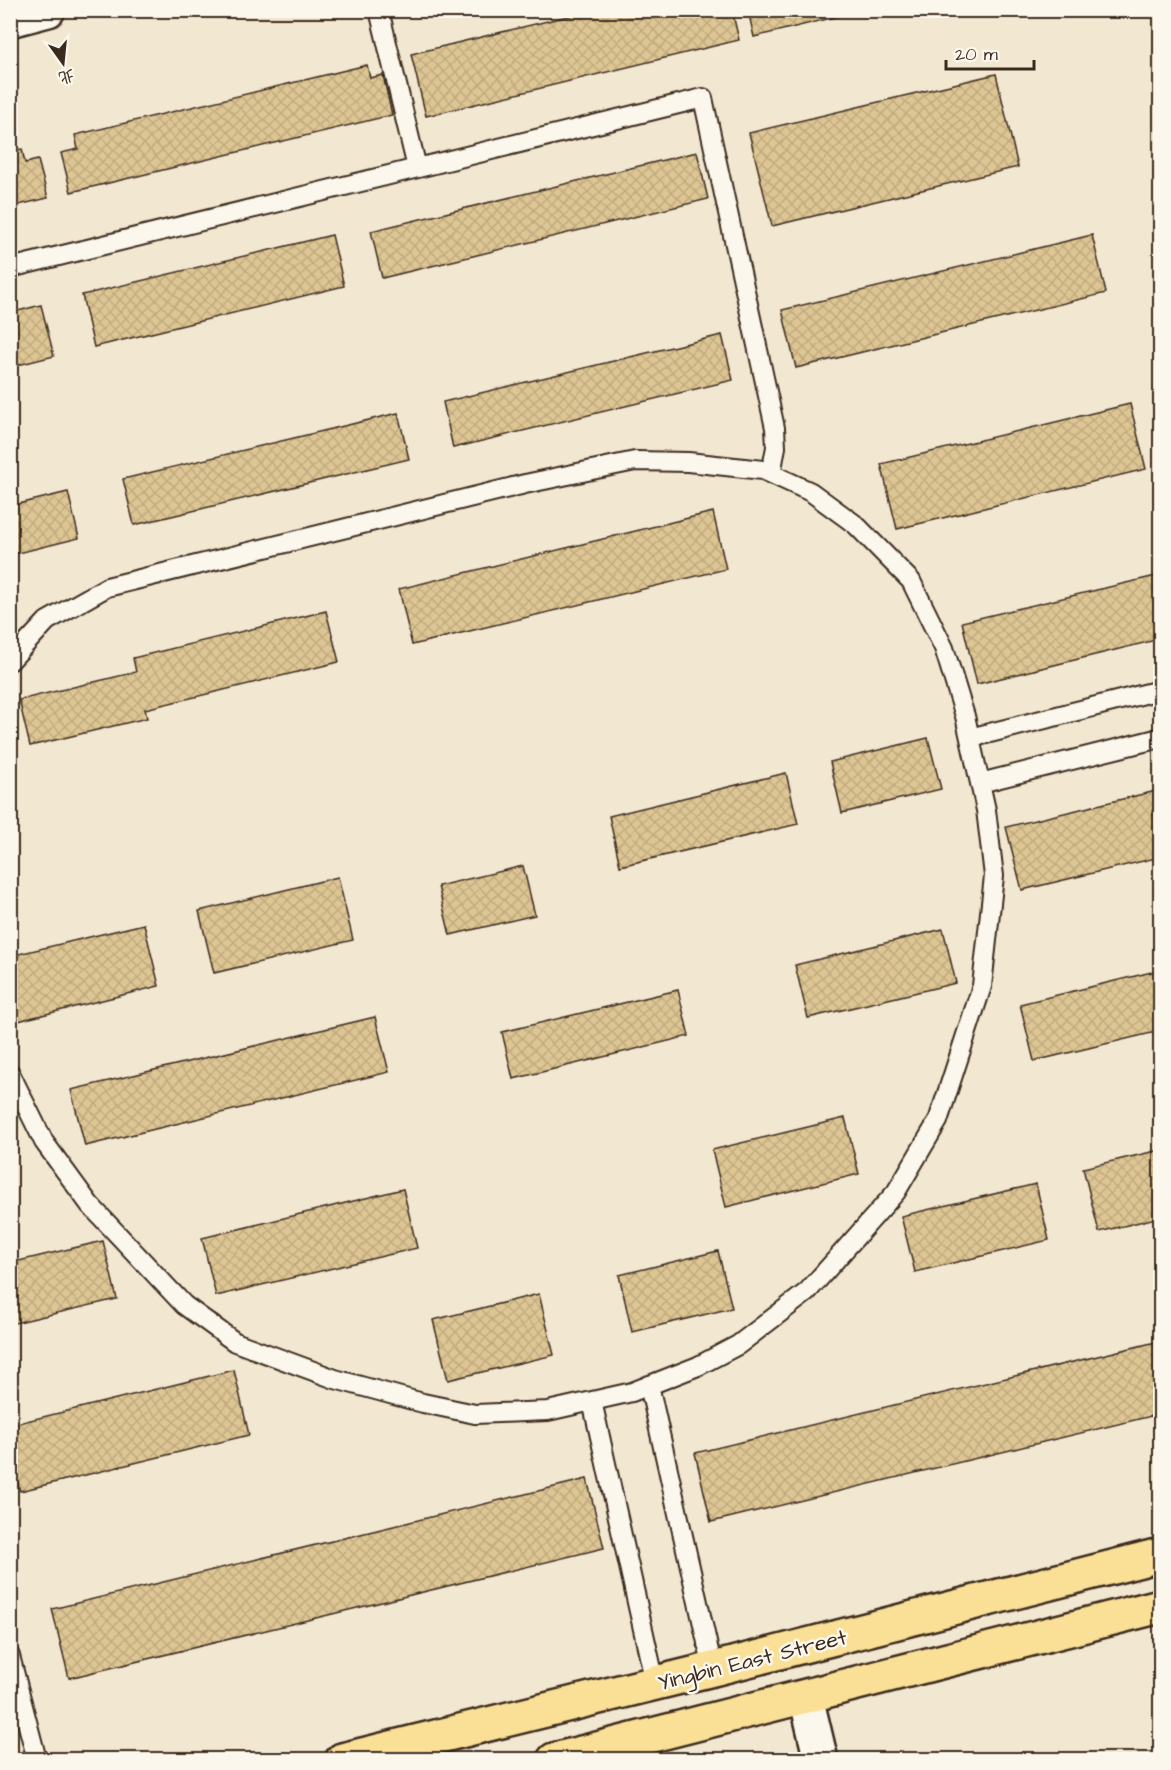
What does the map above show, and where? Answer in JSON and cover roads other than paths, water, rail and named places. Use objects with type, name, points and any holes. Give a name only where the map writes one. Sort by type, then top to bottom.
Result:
[{"type":"main road","name":"Yingbin East Street","points":[[342,1760],[713,1669],[1161,1555]]},
{"type":"main road","points":[[554,1760],[1161,1606]]},
{"type":"street","points":[[10,20],[48,10]]},
{"type":"street","points":[[806,1697],[821,1760]]},
{"type":"lane","points":[[380,10],[417,168]]},
{"type":"lane","points":[[10,268],[703,98],[775,428],[776,447],[771,474]]},
{"type":"lane","points":[[10,661],[47,621],[107,588],[490,492],[635,461],[688,462],[763,470],[811,492],[856,525],[911,581],[944,648],[970,738],[980,783],[994,876],[982,986],[938,1121],[896,1192],[807,1292],[738,1345],[698,1366],[649,1385],[548,1411],[475,1414],[335,1379],[235,1342],[184,1305],[90,1205],[45,1142],[10,1073]]},
{"type":"lane","points":[[970,738],[1161,690]]},
{"type":"lane","points":[[980,783],[1161,738]]},
{"type":"lane","points":[[649,1385],[713,1669]]},
{"type":"lane","points":[[592,1401],[655,1683]]},
{"type":"lane","points":[[10,1656],[37,1760]]}]
